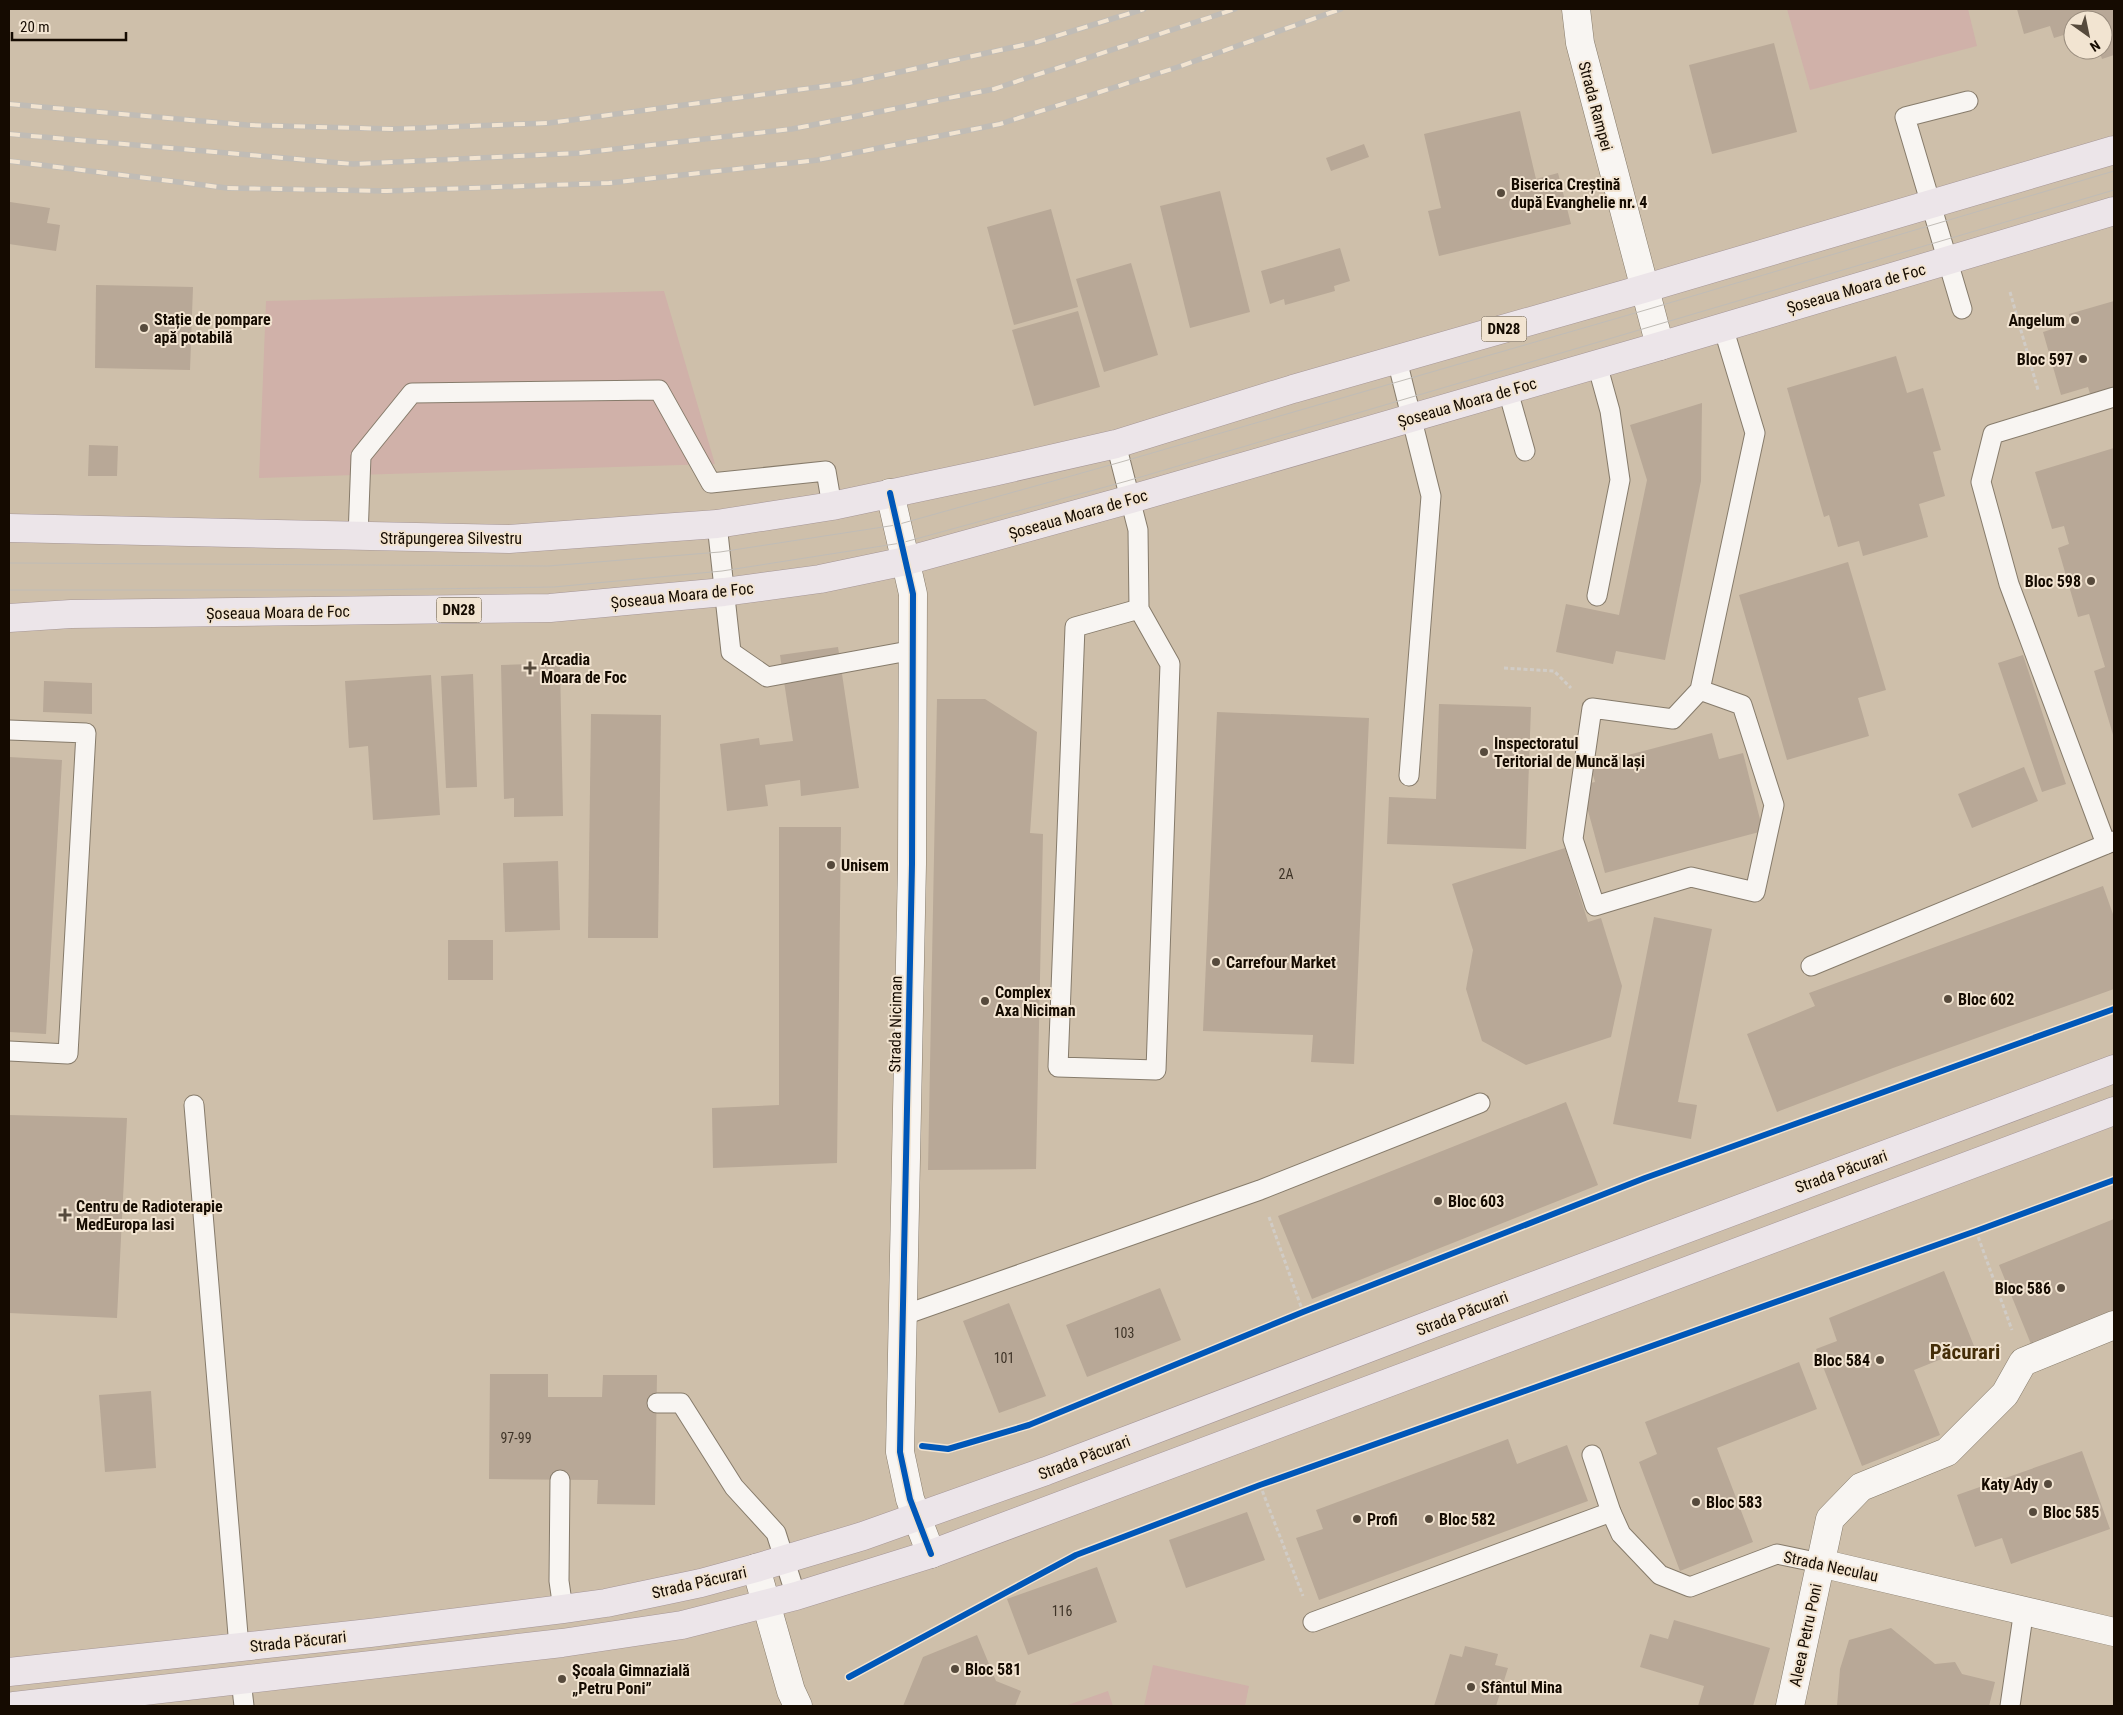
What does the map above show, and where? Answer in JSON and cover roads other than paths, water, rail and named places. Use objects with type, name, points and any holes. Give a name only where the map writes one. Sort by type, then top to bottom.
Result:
[{"type":"main road","name":"DN28","points":[[890,493],[1116,444],[1293,389],[1644,289],[2114,150]]},
{"type":"main road","name":"Șoseaua Moara de Foc","points":[[9,618],[71,614],[550,608],[724,592],[820,579],[906,561],[1131,499],[1508,391],[2114,211]]},
{"type":"main road","name":"Străpungerea Silvestru","points":[[9,528],[509,539],[717,524],[832,506],[890,493]]},
{"type":"main road","name":"Strada Păcurari","points":[[9,1672],[239,1647],[606,1603],[701,1584],[785,1560],[862,1536],[1046,1471],[1437,1322],[2114,1069]]},
{"type":"main road","name":"Strada Păcurari","points":[[14,1706],[243,1693],[682,1625],[796,1596],[931,1554],[2114,1111]]},
{"type":"street","name":"Strada Rampei","points":[[1576,9],[1580,43],[1660,346]]},
{"type":"street","name":"Strada Niciman","points":[[890,493],[913,594],[914,650],[912,864],[900,1452],[910,1499],[931,1554]]},
{"type":"street","name":"Aleea Petru Poni","points":[[1790,1706],[1830,1519],[1861,1487],[1947,1452],[2006,1394],[2023,1362],[2114,1326]]},
{"type":"street","name":"Strada Neculau","points":[[1820,1563],[2024,1609],[2114,1632]]},
{"type":"street","points":[[756,1568],[791,1692],[798,1706]]},
{"type":"lane","points":[[1962,309],[1905,117],[1968,101]]},
{"type":"lane","points":[[1700,690],[1742,705],[1774,805],[1755,892],[1692,878],[1595,906],[1573,839],[1592,708],[1673,719],[1700,690],[1755,433],[1724,327]]},
{"type":"lane","points":[[1397,360],[1431,496],[1410,776]]},
{"type":"lane","points":[[1597,364],[1610,411],[1620,480],[1597,596]]},
{"type":"lane","points":[[358,537],[361,456],[412,393],[659,390],[711,483],[826,471],[832,506]]},
{"type":"lane","points":[[1508,391],[1525,451]]},
{"type":"lane","points":[[1811,966],[2110,842],[2009,584],[1981,482],[1993,434],[2114,397]]},
{"type":"lane","points":[[1116,444],[1138,530],[1139,609],[1170,664],[1156,1070],[1058,1067],[1075,627],[1139,609]]},
{"type":"lane","points":[[717,524],[731,652],[767,677],[914,650]]},
{"type":"lane","points":[[9,730],[86,733],[68,1054],[9,1051]]},
{"type":"lane","points":[[904,1315],[1260,1190],[1480,1103]]},
{"type":"lane","points":[[194,1105],[239,1647]]},
{"type":"lane","points":[[657,1403],[681,1403],[734,1486],[776,1533],[796,1596]]},
{"type":"lane","name":"Strada Neculau","points":[[1592,1455],[1610,1512],[1622,1534],[1660,1575],[1690,1587],[1777,1554],[1820,1563]]},
{"type":"lane","points":[[560,1480],[559,1581],[563,1609]]},
{"type":"lane","points":[[1313,1622],[1610,1512]]},
{"type":"lane","points":[[2010,1706],[2024,1609]]},
{"type":"tram line","points":[[9,563],[548,566],[720,552],[896,525],[1649,309],[2114,171]]},
{"type":"tram line","points":[[9,590],[360,590],[554,587],[722,571],[901,543],[1127,481],[2114,190]]},
{"type":"railway","points":[[9,104],[247,125],[393,129],[549,123],[849,83],[1037,42],[1144,9]]},
{"type":"railway","points":[[9,134],[353,164],[580,153],[792,129],[994,89],[1235,9]]},
{"type":"railway","points":[[9,161],[227,188],[387,191],[609,183],[818,160],[1000,124],[1178,67],[1341,9]]},
{"type":"place","name":"Biserica Creștină după Evanghelie nr. 4","points":[[1501,193]]},
{"type":"place","name":"Angelum","points":[[2075,320]]},
{"type":"place","name":"Stație de pompare apă potabilă","points":[[144,328]]},
{"type":"place","name":"Bloc 597","points":[[2083,359]]},
{"type":"place","name":"Bloc 598","points":[[2091,581]]},
{"type":"place","name":"Arcadia Moara de Foc","points":[[530,668]]},
{"type":"place","name":"Inspectoratul Teritorial de Muncă Iași","points":[[1484,752]]},
{"type":"place","name":"Unisem","points":[[831,865]]},
{"type":"place","name":"Carrefour Market","points":[[1216,962]]},
{"type":"place","name":"Bloc 602","points":[[1948,999]]},
{"type":"place","name":"Complex Axa Niciman","points":[[985,1001]]},
{"type":"place","name":"Bloc 603","points":[[1438,1201]]},
{"type":"place","name":"Centru de Radioterapie MedEuropa Iasi","points":[[65,1215]]},
{"type":"place","name":"Bloc 586","points":[[2061,1288]]},
{"type":"place","name":"Bloc 584","points":[[1880,1360]]},
{"type":"place","name":"Katy Ady","points":[[2048,1484]]},
{"type":"place","name":"Bloc 583","points":[[1696,1502]]},
{"type":"place","name":"Bloc 585","points":[[2033,1512]]},
{"type":"place","name":"Profi","points":[[1357,1519]]},
{"type":"place","name":"Bloc 582","points":[[1429,1519]]},
{"type":"place","name":"Bloc 581","points":[[955,1669]]},
{"type":"place","name":"Şcoala Gimnazială „Petru Poni”","points":[[562,1679]]},
{"type":"place","name":"Sfântul Mina","points":[[1471,1687]]},
{"type":"district","name":"Păcurari","points":[[1965,1352]]}]
